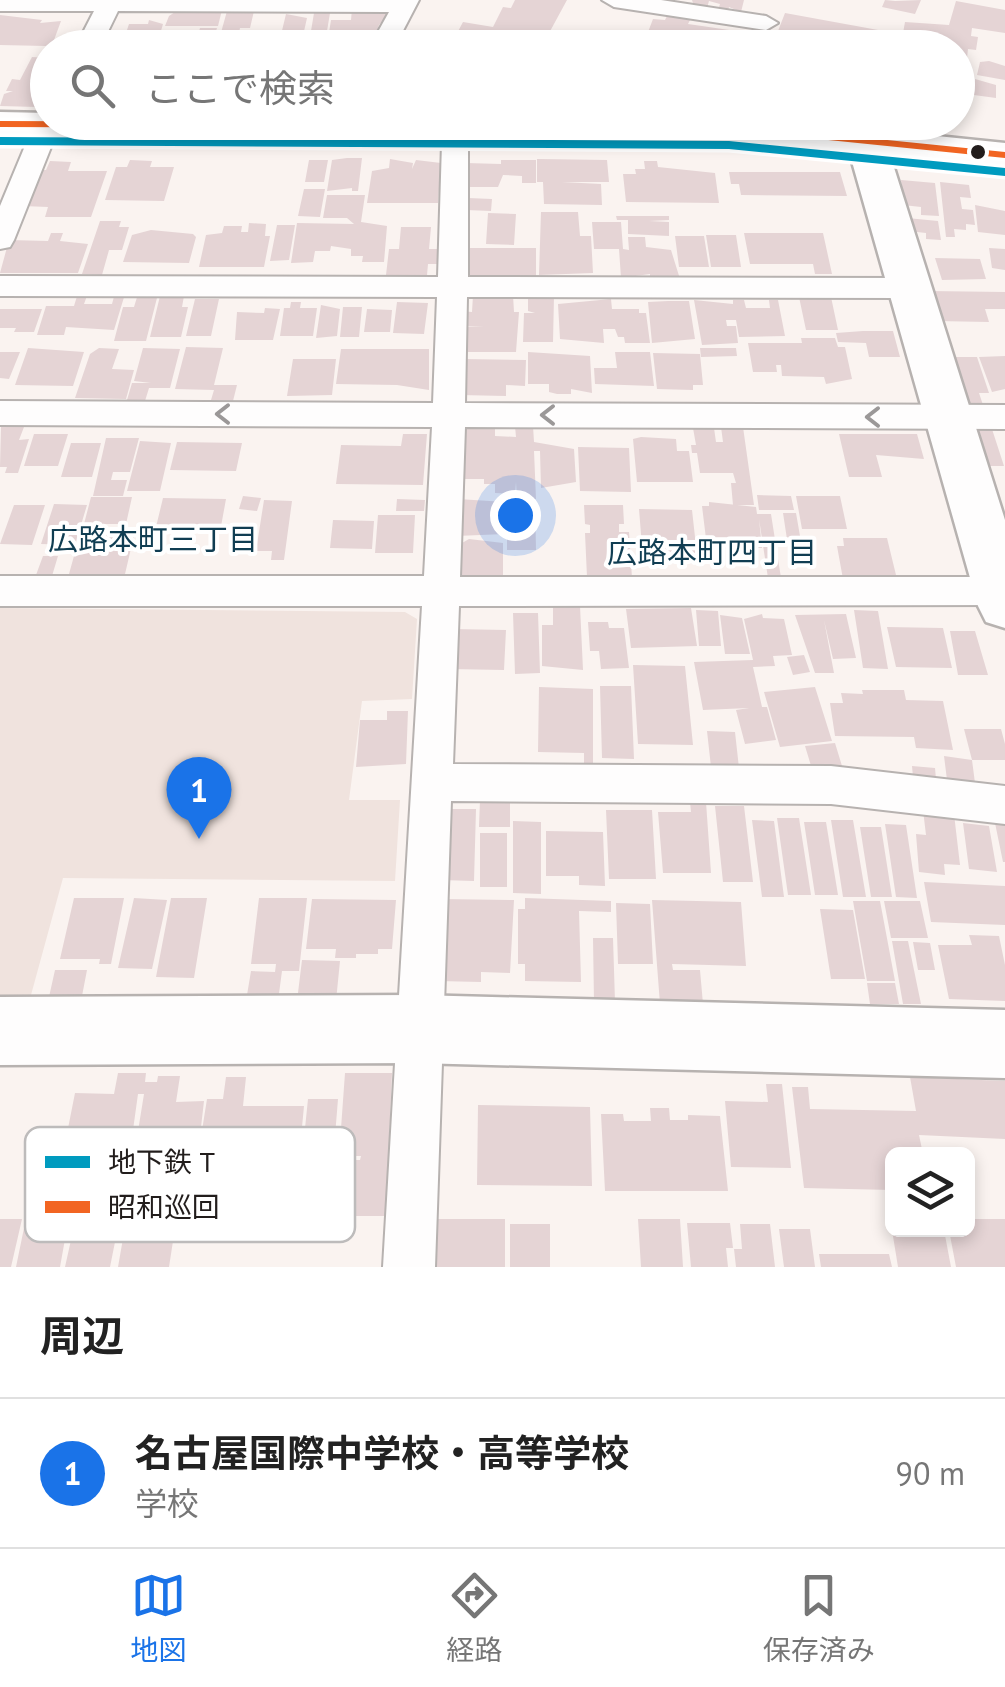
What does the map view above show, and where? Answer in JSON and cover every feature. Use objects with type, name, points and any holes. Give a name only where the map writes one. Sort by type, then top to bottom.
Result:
[{"type":"main road","points":[[0,124],[30,127]]},
{"type":"main road","points":[[0,141],[30,133]]},
{"type":"main road","points":[[367,140],[738,146],[1005,170]]},
{"type":"main road","points":[[873,140],[1005,155]]},
{"type":"main road","points":[[871,158],[1003,599]]},
{"type":"main road","points":[[0,1031],[416,1029],[1005,1044]]},
{"type":"street","points":[[614,0],[770,11]]},
{"type":"street","points":[[96,30],[111,2]]},
{"type":"street","points":[[0,4],[405,2],[390,30]]},
{"type":"street","points":[[0,240],[41,140]]},
{"type":"street","points":[[409,1267],[416,1029],[454,285],[455,143]]},
{"type":"street","points":[[0,286],[907,288]]},
{"type":"street","points":[[0,413],[1005,417]]},
{"type":"street","points":[[0,592],[438,592],[1003,599]]},
{"type":"street","points":[[429,782],[831,784],[1005,805]]},
{"type":"shaded area","points":[[0,608],[405,612],[417,619],[412,699],[362,701],[349,800],[400,800],[395,881],[63,878],[31,995],[0,995]]},
{"type":"building","points":[[515,0],[567,0],[551,30],[459,30],[463,22],[493,27],[503,7],[511,8]]},
{"type":"building","points":[[692,0],[744,0],[741,12],[729,7],[728,11],[718,10],[720,4],[709,1],[707,8],[694,6]]},
{"type":"building","points":[[885,0],[921,0],[915,14],[882,7]]},
{"type":"building","points":[[956,1],[1005,10],[1005,33],[972,28],[904,30],[905,22],[949,25]]},
{"type":"building","points":[[352,9],[391,11],[378,30],[329,30],[331,20],[351,20]]},
{"type":"building","points":[[222,10],[218,26],[165,26],[175,12]]},
{"type":"building","points":[[227,11],[254,11],[250,28],[222,30]]},
{"type":"building","points":[[314,13],[330,13],[327,30],[311,30]]},
{"type":"building","points":[[785,13],[878,30],[778,30]]},
{"type":"building","points":[[286,14],[307,18],[304,30],[282,30]]},
{"type":"building","points":[[0,15],[42,20],[40,23],[61,21],[58,30],[30,30],[30,46],[0,45]]},
{"type":"building","points":[[667,16],[690,20],[688,24],[729,30],[649,30],[653,19],[665,20]]},
{"type":"building","points":[[149,20],[163,24],[161,30],[127,30],[129,24],[148,24]]},
{"type":"building","points":[[30,61],[30,107],[0,106],[4,94],[13,91],[6,91],[12,79],[20,80]]},
{"type":"building","points":[[980,62],[1005,66],[1005,80],[977,75]]},
{"type":"building","points":[[975,79],[996,85],[996,98],[975,95]]},
{"type":"building","points":[[362,158],[358,191],[327,191],[332,160]]},
{"type":"building","points":[[390,159],[413,163],[412,169],[416,160],[441,163],[438,203],[367,203],[372,171],[389,168]]},
{"type":"building","points":[[537,159],[607,160],[609,182],[562,182],[601,184],[602,205],[544,204],[543,182],[537,182]]},
{"type":"building","points":[[130,160],[152,161],[150,167],[174,167],[164,201],[105,200],[116,167],[127,167]]},
{"type":"building","points":[[309,160],[328,160],[324,182],[305,182]]},
{"type":"building","points":[[501,160],[536,160],[536,183],[522,183],[522,176],[503,175],[498,187],[465,187],[466,163],[501,164]]},
{"type":"building","points":[[50,161],[71,162],[68,171],[107,171],[91,217],[45,217],[48,207],[23,206],[38,170],[46,170]]},
{"type":"building","points":[[644,161],[657,161],[658,167],[715,173],[719,203],[626,202],[623,174],[645,169]]},
{"type":"building","points":[[729,172],[840,172],[847,196],[741,195],[739,184],[731,184]]},
{"type":"building","points":[[901,180],[935,183],[939,216],[921,215],[921,207],[903,205]]},
{"type":"building","points":[[940,182],[969,185],[971,198],[960,197],[962,209],[973,210],[975,225],[966,224],[966,230],[954,229],[955,237],[946,237]]},
{"type":"building","points":[[304,189],[325,189],[320,217],[298,216]]},
{"type":"building","points":[[327,195],[365,195],[361,222],[387,226],[384,262],[362,262],[363,256],[351,256],[351,249],[331,246],[330,251],[315,251],[313,262],[291,263],[297,223],[354,224],[347,218],[323,218]]},
{"type":"building","points":[[468,198],[492,199],[491,211],[466,210]]},
{"type":"building","points":[[975,205],[1005,211],[1005,235],[978,232]]},
{"type":"building","points":[[541,212],[578,212],[580,236],[591,236],[593,273],[539,275]]},
{"type":"building","points":[[488,213],[516,214],[514,245],[486,244]]},
{"type":"building","points":[[616,216],[669,216],[669,220],[649,221],[669,222],[669,236],[628,234],[628,220],[617,220]]},
{"type":"building","points":[[907,218],[938,221],[941,240],[908,231]]},
{"type":"building","points":[[100,221],[121,221],[119,227],[129,227],[122,250],[109,250],[102,275],[82,274]]},
{"type":"building","points":[[592,222],[621,222],[623,249],[629,250],[628,237],[645,237],[646,247],[671,250],[680,279],[650,278],[650,274],[621,278],[619,249],[594,249]]},
{"type":"building","points":[[249,223],[266,224],[265,236],[270,236],[264,267],[199,267],[206,235],[222,233],[224,226],[242,226],[241,232],[248,232]]},
{"type":"building","points":[[277,225],[295,225],[289,260],[270,261]]},
{"type":"building","points":[[401,227],[431,227],[429,249],[438,249],[437,264],[428,264],[427,275],[386,275],[389,249],[399,249]]},
{"type":"building","points":[[151,230],[193,234],[196,237],[189,263],[123,262],[132,235]]},
{"type":"building","points":[[51,233],[63,233],[60,241],[88,244],[78,273],[0,273],[9,240],[48,241]]},
{"type":"building","points":[[744,233],[823,233],[832,274],[815,274],[813,264],[750,264]]},
{"type":"building","points":[[706,235],[736,235],[741,267],[711,267]]},
{"type":"building","points":[[675,236],[704,236],[709,267],[679,267]]},
{"type":"building","points":[[465,248],[536,248],[536,278],[464,276]]},
{"type":"building","points":[[989,248],[1005,249],[1005,270],[992,268]]},
{"type":"building","points":[[935,258],[980,259],[986,279],[942,280]]},
{"type":"building","points":[[928,291],[1005,292],[1005,309],[985,309],[989,322],[936,321]]},
{"type":"building","points":[[78,293],[88,293],[84,304],[112,304],[115,293],[125,294],[114,330],[66,327],[64,335],[37,335],[46,306],[74,306]]},
{"type":"building","points":[[138,294],[158,294],[146,341],[114,341],[123,307],[134,307]]},
{"type":"building","points":[[473,295],[513,295],[514,312],[519,312],[516,352],[464,352],[465,327],[484,327],[459,326],[460,311],[472,312]]},
{"type":"building","points":[[528,295],[554,296],[553,342],[523,342],[524,313],[535,313],[528,311]]},
{"type":"building","points":[[160,296],[184,296],[182,307],[188,307],[181,337],[150,337]]},
{"type":"building","points":[[799,297],[831,297],[838,330],[806,330]]},
{"type":"building","points":[[195,299],[219,299],[211,336],[186,336]]},
{"type":"building","points":[[611,299],[612,309],[639,309],[639,313],[646,313],[650,343],[625,343],[615,329],[603,329],[604,343],[560,339],[558,304]]},
{"type":"building","points":[[694,300],[733,304],[733,300],[744,300],[746,308],[770,308],[769,300],[778,300],[785,336],[739,337],[736,320],[726,320],[727,326],[736,326],[738,343],[702,345]]},
{"type":"building","points":[[689,301],[695,339],[652,343],[648,302]]},
{"type":"building","points":[[291,302],[301,302],[300,308],[317,308],[313,336],[280,336],[284,308],[290,308]]},
{"type":"building","points":[[397,302],[428,303],[424,334],[393,333]]},
{"type":"building","points":[[321,305],[340,309],[337,336],[316,338]]},
{"type":"building","points":[[343,307],[362,307],[359,337],[340,337]]},
{"type":"building","points":[[265,308],[280,309],[273,340],[235,340],[237,312],[264,313]]},
{"type":"building","points":[[0,309],[42,309],[34,332],[14,332],[16,328],[0,328]]},
{"type":"building","points":[[367,309],[392,310],[390,332],[364,332]]},
{"type":"building","points":[[893,331],[900,357],[869,357],[866,343],[838,342],[836,333]]},
{"type":"building","points":[[801,338],[835,338],[838,347],[845,347],[852,379],[826,384],[824,377],[782,376],[781,365],[776,365],[777,372],[753,372],[748,343],[802,343]]},
{"type":"building","points":[[186,347],[223,348],[214,385],[237,385],[233,401],[211,400],[214,390],[175,389]]},
{"type":"building","points":[[28,348],[84,352],[73,386],[15,385]]},
{"type":"building","points":[[99,348],[119,349],[112,369],[134,370],[126,399],[75,398],[90,354]]},
{"type":"building","points":[[143,348],[180,349],[170,388],[149,388],[145,401],[127,400],[132,383],[151,383],[134,381]]},
{"type":"building","points":[[700,348],[736,348],[737,356],[701,357]]},
{"type":"building","points":[[341,349],[429,349],[429,390],[336,384]]},
{"type":"building","points":[[0,352],[20,352],[9,379],[0,378]]},
{"type":"building","points":[[528,352],[590,356],[592,393],[571,389],[571,394],[557,394],[549,392],[549,384],[528,384]]},
{"type":"building","points":[[615,352],[650,352],[654,386],[595,384],[594,368],[617,368]]},
{"type":"building","points":[[653,353],[700,354],[703,385],[693,385],[693,390],[657,389]]},
{"type":"building","points":[[1005,356],[1005,389],[992,392],[979,357]]},
{"type":"building","points":[[949,357],[977,357],[989,393],[979,393],[983,405],[962,405]]},
{"type":"building","points":[[293,359],[336,359],[332,395],[287,396]]},
{"type":"building","points":[[464,359],[526,360],[525,386],[506,385],[506,396],[460,395]]},
{"type":"building","points":[[515,426],[533,426],[534,442],[574,449],[576,482],[541,488],[540,451],[534,451],[536,499],[517,499],[516,482],[515,494],[495,493],[495,484],[484,484],[484,479],[461,479],[463,427],[495,428],[495,436],[516,437]]},
{"type":"building","points":[[969,426],[991,426],[1004,466],[981,466]]},
{"type":"building","points":[[1,427],[24,427],[19,440],[29,439],[18,473],[5,473],[7,467],[0,467]]},
{"type":"building","points":[[721,427],[743,427],[754,505],[733,505],[733,473],[700,473],[697,453],[692,453],[691,445],[696,445],[693,428],[714,428],[716,442],[723,442]]},
{"type":"building","points":[[34,434],[68,434],[58,466],[24,466]]},
{"type":"building","points":[[403,434],[427,434],[423,485],[336,484],[341,445],[401,446]]},
{"type":"building","points":[[839,434],[917,434],[924,459],[876,455],[882,477],[849,477]]},
{"type":"building","points":[[106,438],[139,438],[130,472],[113,472],[111,480],[127,480],[123,496],[93,496]]},
{"type":"building","points":[[633,439],[676,439],[677,451],[689,451],[693,482],[637,482]]},
{"type":"building","points":[[140,441],[171,443],[160,491],[127,491]]},
{"type":"building","points":[[177,442],[242,443],[236,471],[170,470]]},
{"type":"building","points":[[71,443],[101,443],[92,477],[61,477]]},
{"type":"building","points":[[578,447],[629,448],[631,492],[580,491]]},
{"type":"building","points":[[757,495],[791,496],[794,510],[759,510]]},
{"type":"building","points":[[243,496],[261,498],[257,511],[239,509]]},
{"type":"building","points":[[796,496],[840,496],[847,529],[802,529]]},
{"type":"building","points":[[91,497],[132,497],[126,524],[84,524]]},
{"type":"building","points":[[163,498],[226,499],[220,532],[155,531]]},
{"type":"building","points":[[397,499],[425,500],[424,511],[396,511]]},
{"type":"building","points":[[458,499],[505,502],[505,534],[456,536]]},
{"type":"building","points":[[264,500],[292,501],[284,560],[271,560],[272,551],[256,551]]},
{"type":"building","points":[[507,501],[535,501],[536,550],[507,550]]},
{"type":"building","points":[[709,502],[756,507],[757,514],[771,514],[781,578],[768,578],[759,519],[762,548],[707,547],[702,506],[709,506]]},
{"type":"building","points":[[54,504],[87,505],[75,545],[41,544]]},
{"type":"building","points":[[14,505],[45,505],[32,545],[0,544]]},
{"type":"building","points":[[584,505],[623,505],[624,524],[619,524],[619,532],[629,532],[632,578],[587,577],[585,533],[590,533],[590,525],[585,524]]},
{"type":"building","points":[[639,509],[692,510],[698,564],[657,564],[656,559],[643,559]]},
{"type":"building","points":[[783,513],[796,513],[804,559],[790,559]]},
{"type":"building","points":[[378,515],[415,515],[413,553],[375,553]]},
{"type":"building","points":[[333,520],[374,521],[372,549],[330,548]]},
{"type":"building","points":[[82,527],[136,527],[125,574],[69,574]]},
{"type":"building","points":[[843,538],[887,538],[896,575],[843,579],[837,546],[844,546]]},
{"type":"building","points":[[469,539],[503,543],[503,577],[461,577],[462,543]]},
{"type":"building","points":[[43,556],[58,556],[52,576],[36,575]]},
{"type":"building","points":[[553,606],[580,606],[583,670],[542,666],[542,625],[553,625]]},
{"type":"building","points":[[691,608],[697,646],[631,648],[626,609]]},
{"type":"building","points":[[696,610],[718,611],[721,646],[699,646]]},
{"type":"building","points":[[854,610],[878,611],[888,669],[863,668]]},
{"type":"building","points":[[513,613],[538,613],[540,673],[515,674]]},
{"type":"building","points":[[762,614],[763,618],[784,619],[792,655],[773,656],[775,666],[753,667],[762,707],[767,707],[776,740],[745,744],[736,710],[749,708],[703,710],[694,662],[753,660],[744,619]]},
{"type":"building","points":[[846,614],[856,658],[833,659],[824,620],[834,673],[815,673],[795,615]]},
{"type":"building","points":[[720,615],[742,618],[750,654],[725,654]]},
{"type":"building","points":[[588,622],[608,622],[609,628],[624,628],[629,668],[601,669],[599,651],[590,651]]},
{"type":"building","points":[[887,627],[943,628],[952,668],[896,667]]},
{"type":"building","points":[[452,629],[506,630],[504,670],[449,669]]},
{"type":"building","points":[[950,631],[975,631],[988,675],[958,675]]},
{"type":"building","points":[[804,655],[810,672],[793,675],[787,657]]},
{"type":"building","points":[[633,665],[685,666],[693,745],[638,744]]},
{"type":"building","points":[[600,686],[631,686],[634,759],[602,758]]},
{"type":"building","points":[[539,687],[593,689],[593,767],[584,766],[584,753],[538,752]]},
{"type":"building","points":[[815,687],[832,741],[780,747],[764,692]]},
{"type":"building","points":[[862,690],[904,690],[906,700],[943,701],[953,750],[916,748],[914,737],[835,736],[830,703],[843,703],[841,693],[863,694]]},
{"type":"building","points":[[387,711],[408,711],[406,764],[356,767],[360,720],[387,720]]},
{"type":"building","points":[[964,729],[1001,729],[1005,760],[972,760]]},
{"type":"building","points":[[707,731],[735,732],[739,768],[711,767]]},
{"type":"building","points":[[835,743],[842,766],[812,769],[805,746]]},
{"type":"building","points":[[944,756],[972,760],[975,783],[947,780]]},
{"type":"building","points":[[912,766],[935,768],[936,779],[913,777]]},
{"type":"building","points":[[480,800],[510,800],[510,827],[479,827]]},
{"type":"building","points":[[690,802],[706,802],[711,873],[663,873],[658,812],[691,812]]},
{"type":"building","points":[[715,806],[744,806],[753,882],[723,882]]},
{"type":"building","points":[[445,809],[476,809],[474,881],[441,880]]},
{"type":"building","points":[[606,810],[652,810],[656,879],[609,879]]},
{"type":"building","points":[[923,810],[954,814],[960,865],[944,864],[945,875],[919,872],[916,834],[926,835]]},
{"type":"building","points":[[777,818],[799,818],[811,895],[788,895]]},
{"type":"building","points":[[752,820],[774,821],[784,897],[762,897]]},
{"type":"building","points":[[831,820],[853,820],[866,897],[843,897]]},
{"type":"building","points":[[513,821],[541,822],[541,894],[513,893]]},
{"type":"building","points":[[804,822],[826,822],[838,895],[815,895]]},
{"type":"building","points":[[963,823],[989,826],[997,872],[969,869]]},
{"type":"building","points":[[995,823],[1005,823],[1005,862],[1003,862]]},
{"type":"building","points":[[885,824],[906,825],[917,898],[896,897]]},
{"type":"building","points":[[860,827],[881,827],[892,897],[871,897]]},
{"type":"building","points":[[546,831],[603,832],[605,886],[579,885],[579,876],[546,876]]},
{"type":"building","points":[[480,833],[507,833],[507,887],[480,887]]},
{"type":"building","points":[[924,882],[1005,886],[1005,925],[931,922]]},
{"type":"building","points":[[74,898],[124,898],[111,964],[99,964],[100,959],[60,959]]},
{"type":"building","points":[[134,898],[167,900],[152,969],[118,968]]},
{"type":"building","points":[[171,898],[207,898],[194,978],[156,977]]},
{"type":"building","points":[[259,898],[307,898],[299,971],[282,971],[278,1001],[246,1001],[251,971],[275,972],[276,964],[251,964]]},
{"type":"building","points":[[525,898],[611,901],[611,912],[579,911],[581,982],[525,981],[525,964],[518,964],[518,909],[525,909]]},
{"type":"building","points":[[312,899],[396,900],[392,949],[378,949],[378,954],[356,954],[356,958],[335,958],[336,949],[306,949]]},
{"type":"building","points":[[442,899],[514,900],[510,973],[481,972],[481,982],[438,981]]},
{"type":"building","points":[[652,900],[741,902],[746,966],[672,964],[673,970],[700,970],[703,1004],[660,1004]]},
{"type":"building","points":[[853,901],[880,901],[895,981],[867,981]]},
{"type":"building","points":[[884,901],[920,901],[928,938],[891,938]]},
{"type":"building","points":[[616,903],[650,904],[653,964],[618,964]]},
{"type":"building","points":[[820,909],[853,910],[865,979],[831,979]]},
{"type":"building","points":[[969,935],[999,936],[1005,965],[1005,1001],[949,999],[938,945],[972,945]]},
{"type":"building","points":[[593,938],[613,938],[615,1002],[594,1002]]},
{"type":"building","points":[[892,941],[908,941],[921,1004],[903,1004]]},
{"type":"building","points":[[913,942],[930,943],[935,970],[918,970]]},
{"type":"building","points":[[302,960],[340,961],[336,1001],[297,1001]]},
{"type":"building","points":[[55,970],[87,970],[82,996],[49,997]]},
{"type":"building","points":[[867,983],[895,983],[899,1004],[870,1004]]},
{"type":"building","points":[[118,1073],[146,1073],[145,1082],[157,1082],[158,1076],[180,1076],[176,1102],[204,1101],[201,1127],[139,1127],[144,1094],[138,1094],[133,1127],[68,1127],[75,1093],[114,1094]]},
{"type":"building","points":[[345,1073],[392,1073],[386,1216],[355,1216],[355,1160],[361,1156],[355,1156],[355,1127],[341,1127]]},
{"type":"building","points":[[226,1077],[246,1077],[243,1106],[304,1106],[302,1127],[203,1127],[207,1099],[223,1099]]},
{"type":"building","points":[[910,1077],[1005,1081],[1005,1139],[919,1135],[922,1147],[885,1147],[885,1190],[804,1188],[792,1087],[808,1087],[810,1109],[916,1111]]},
{"type":"building","points":[[766,1084],[782,1084],[791,1168],[731,1167],[725,1101],[768,1102]]},
{"type":"building","points":[[308,1099],[338,1099],[336,1127],[305,1127]]},
{"type":"building","points":[[478,1105],[590,1107],[592,1186],[477,1185]]},
{"type":"building","points":[[650,1108],[669,1108],[670,1120],[688,1120],[688,1115],[720,1116],[728,1191],[605,1191],[601,1114],[623,1114],[624,1121],[651,1121]]},
{"type":"building","points":[[0,1219],[22,1219],[11,1267],[0,1267]]},
{"type":"building","points":[[432,1219],[505,1219],[505,1267],[431,1267]]},
{"type":"building","points":[[638,1219],[680,1219],[683,1267],[641,1267]]},
{"type":"building","points":[[975,1219],[1005,1219],[1005,1267],[956,1267],[950,1237],[975,1237]]},
{"type":"building","points":[[687,1223],[730,1223],[733,1248],[726,1248],[728,1267],[691,1267]]},
{"type":"building","points":[[510,1224],[550,1224],[550,1267],[510,1267]]},
{"type":"building","points":[[740,1224],[770,1224],[775,1267],[736,1267],[734,1249],[742,1249]]},
{"type":"building","points":[[24,1228],[25,1242],[64,1242],[60,1267],[16,1267]]},
{"type":"building","points":[[779,1229],[810,1229],[815,1267],[784,1267]]},
{"type":"building","points":[[893,1237],[945,1237],[951,1267],[898,1267]]},
{"type":"building","points":[[71,1242],[115,1242],[110,1267],[65,1267]]},
{"type":"building","points":[[122,1242],[173,1242],[169,1267],[118,1267]]},
{"type":"building","points":[[819,1254],[889,1254],[892,1267],[821,1267]]},
{"type":"metro line","name":"T","points":[[0,141],[729,145],[1005,172]]},
{"type":"transit line","name":"昭和巡回","points":[[0,124],[30,124]]},
{"type":"transit line","name":"昭和巡回","points":[[858,140],[1005,155]]},
{"type":"place","name":"名古屋国際中学校・高等学校","points":[[199,839]]},
{"type":"district","name":"広路本町三丁目","points":[[153,538]]},
{"type":"district","name":"広路本町四丁目","points":[[712,551]]}]
